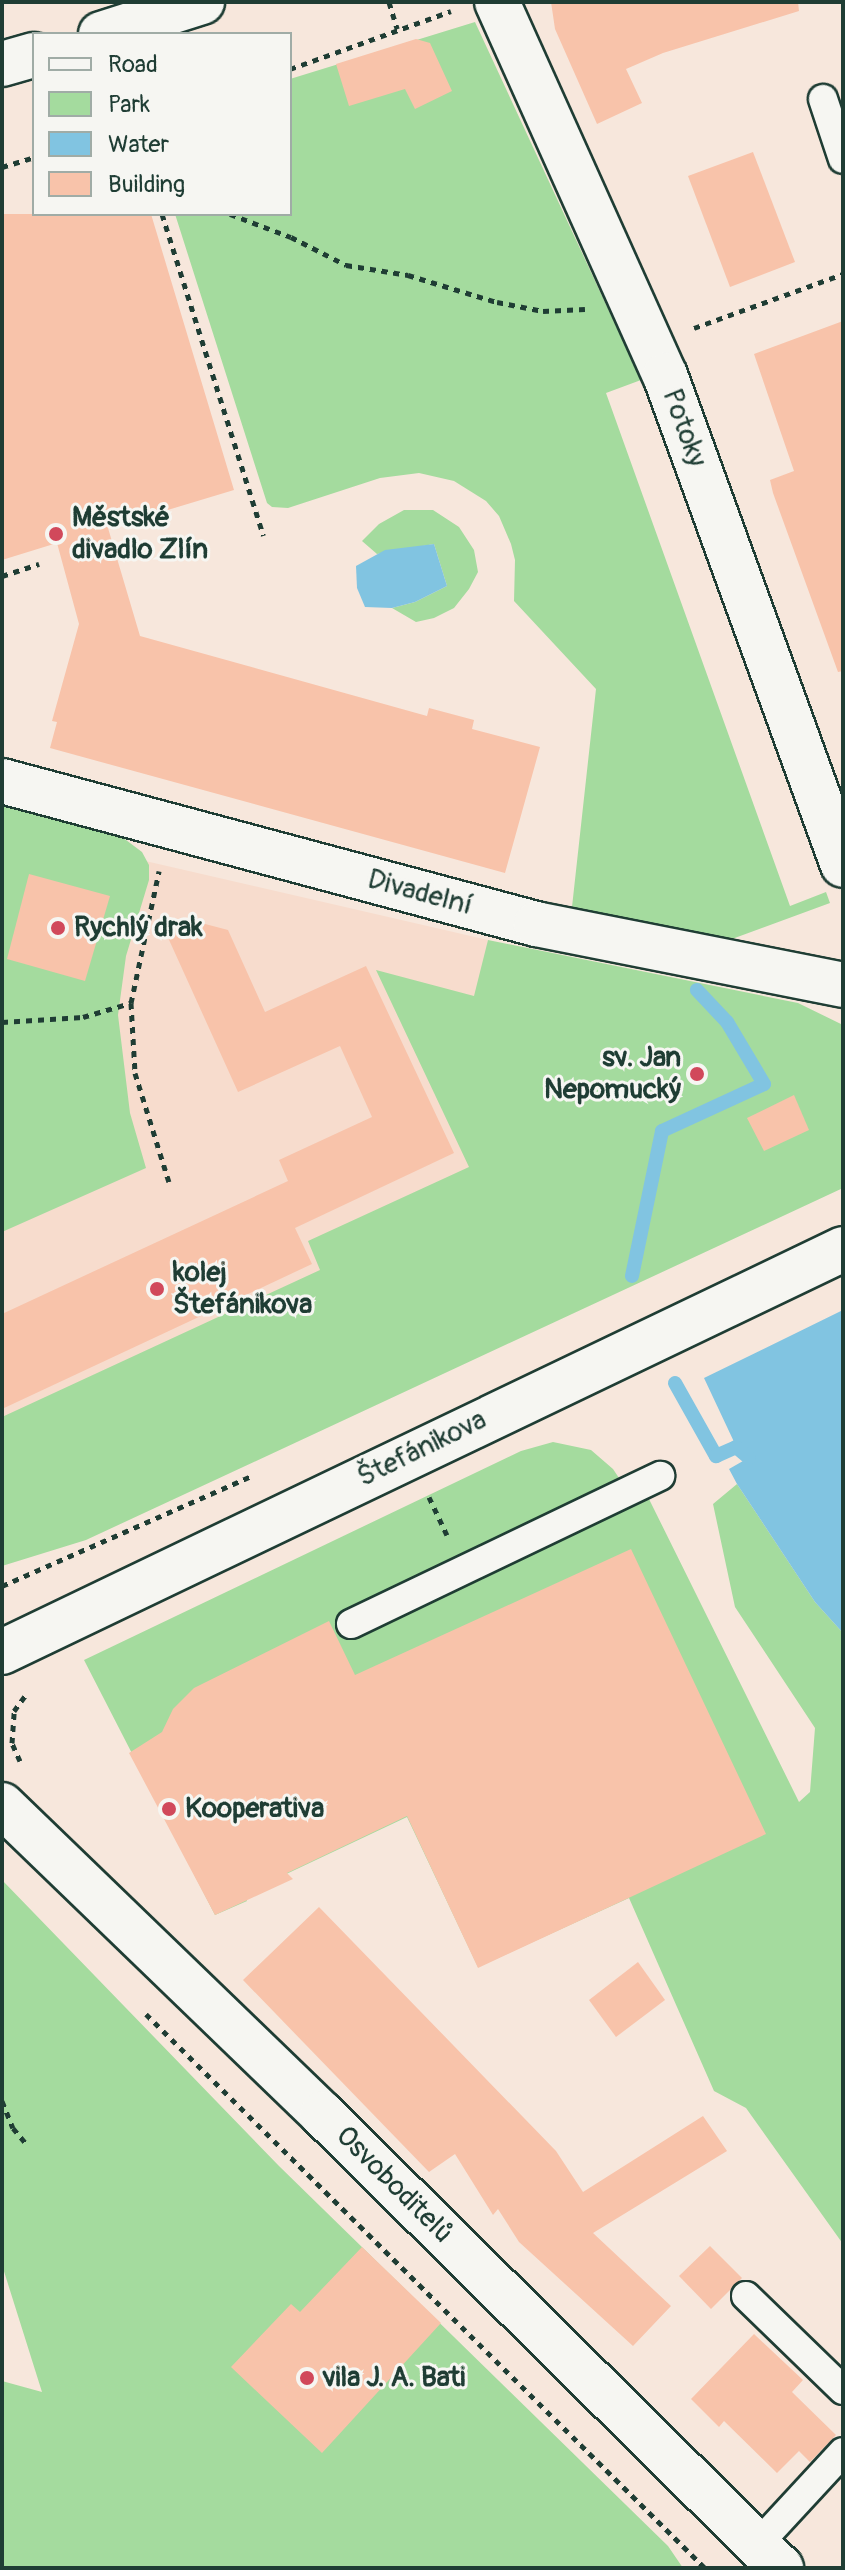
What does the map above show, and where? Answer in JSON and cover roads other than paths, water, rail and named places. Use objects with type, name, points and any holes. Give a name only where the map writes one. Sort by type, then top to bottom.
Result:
[{"type":"street","points":[[107,32],[202,2]]},
{"type":"street","name":"Potoky","points":[[481,4],[633,304],[665,375],[843,865]]},
{"type":"street","points":[[2,64],[32,56]]},
{"type":"street","name":"Divadelní","points":[[2,781],[536,924],[843,985]]},
{"type":"street","name":"Štefánikova","points":[[2,1652],[843,1249]]},
{"type":"street","name":"Osvoboditelů","points":[[2,1805],[770,2556]]},
{"type":"lane","points":[[823,99],[843,159]]},
{"type":"lane","points":[[351,1624],[660,1476]]},
{"type":"lane","points":[[746,2296],[843,2390]]},
{"type":"lane","points":[[770,2556],[843,2452]]},
{"type":"water","points":[[434,544],[447,586],[415,602],[392,608],[365,607],[357,588],[356,566],[385,550]]},
{"type":"water","points":[[843,1310],[843,1633],[815,1602],[737,1484],[729,1469],[743,1461],[704,1378]]},
{"type":"waterway","points":[[632,1276],[662,1131],[764,1084],[727,1022],[697,990]]},
{"type":"waterway","points":[[675,1383],[716,1456],[736,1447],[749,1458]]},
{"type":"place","name":"Městské divadlo Zlín","points":[[56,534]]},
{"type":"place","name":"Rychlý drak","points":[[58,928]]},
{"type":"place","name":"sv. Jan Nepomucký","points":[[697,1074]]},
{"type":"place","name":"kolej Štefánikova","points":[[157,1289]]},
{"type":"place","name":"Kooperativa","points":[[169,1809]]},
{"type":"place","name":"vila J. A. Bati","points":[[307,2378]]}]
